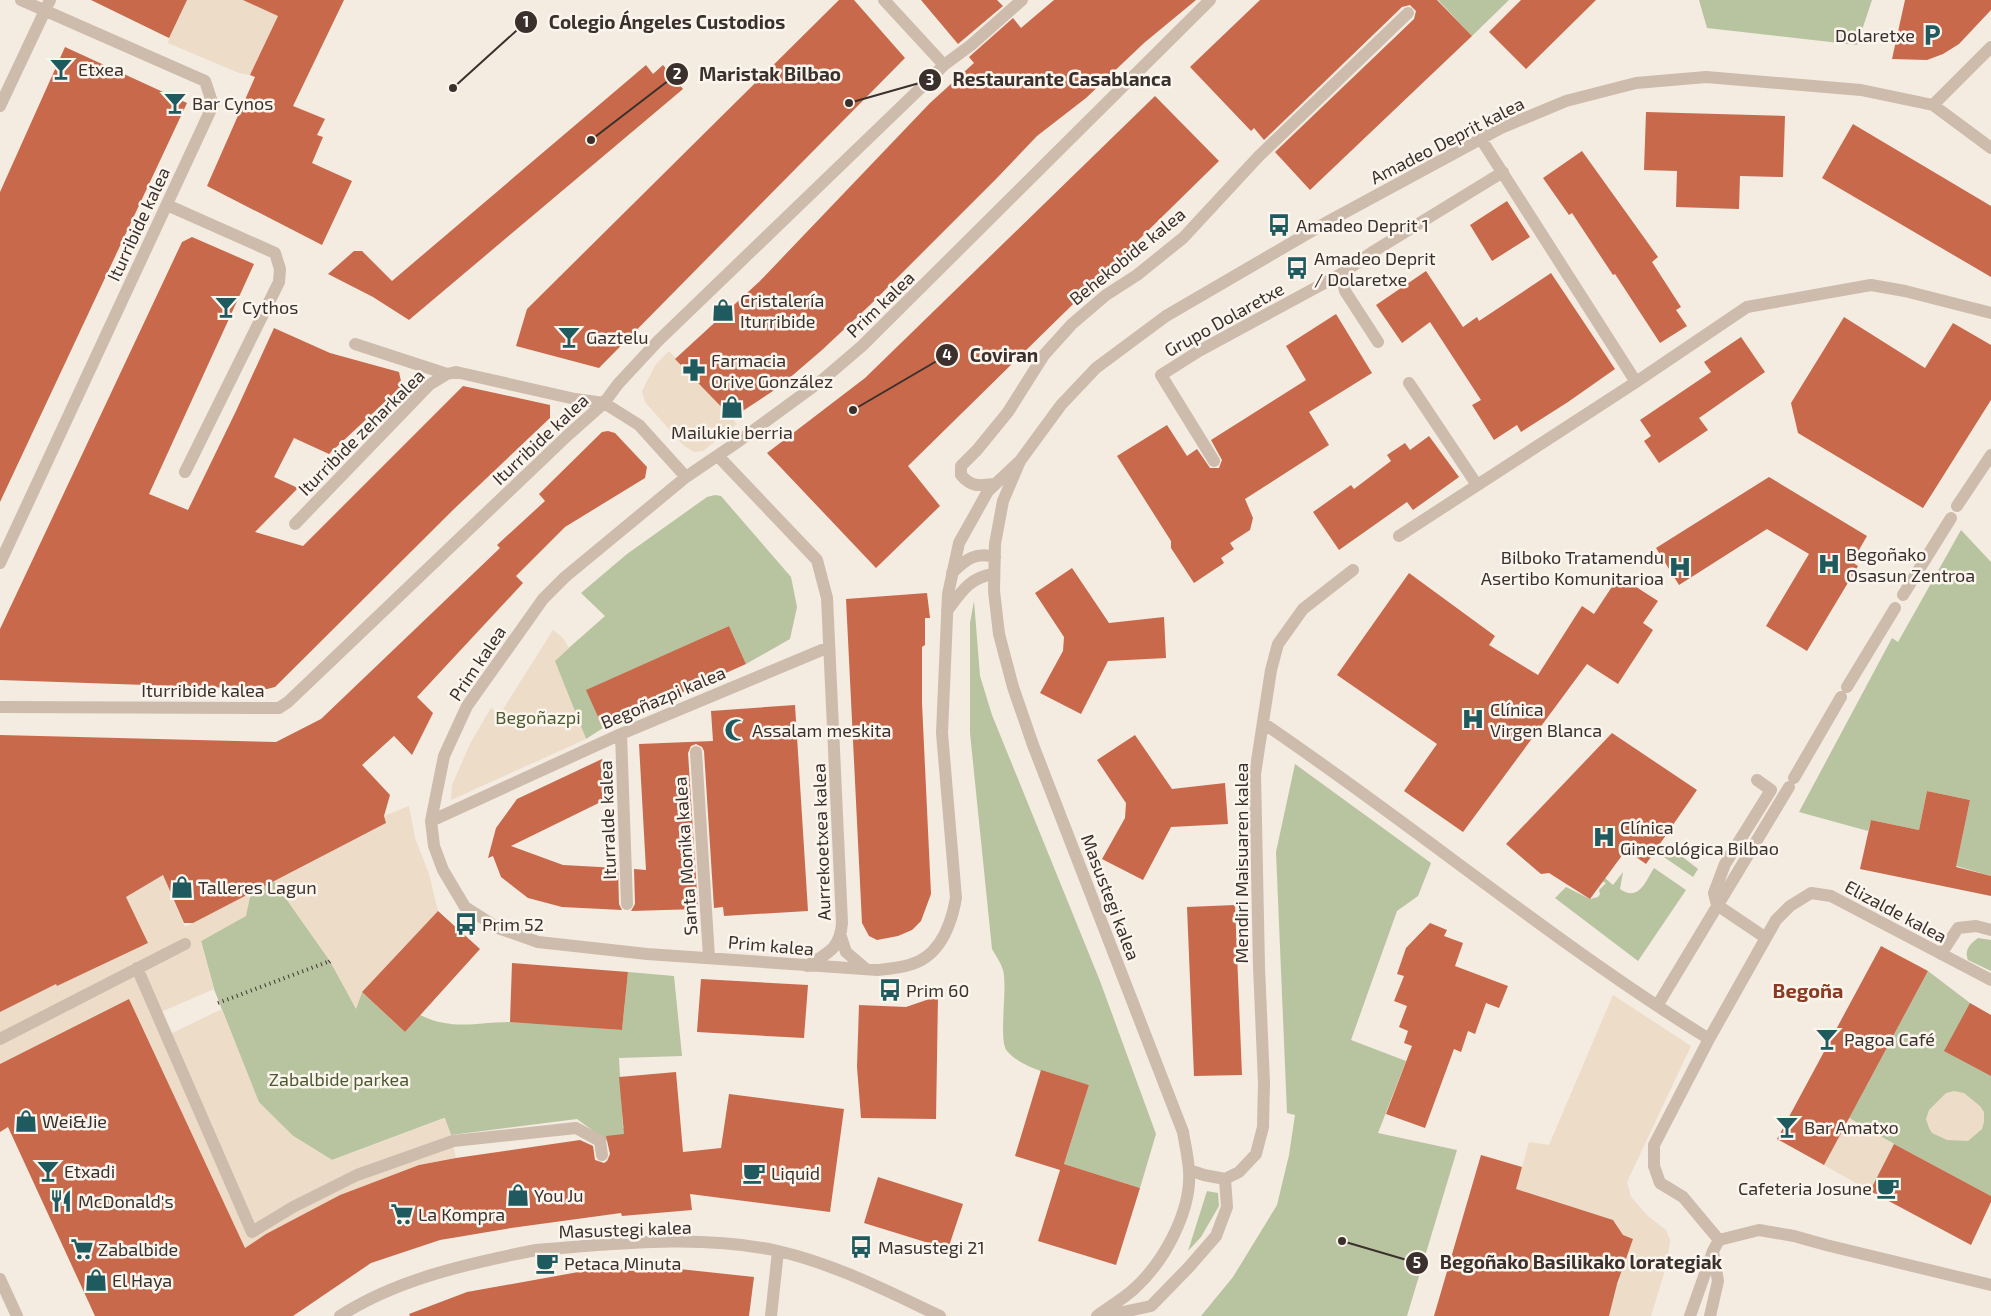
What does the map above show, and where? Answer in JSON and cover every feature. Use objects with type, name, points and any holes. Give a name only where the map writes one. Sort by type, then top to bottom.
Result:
[{"type":"street","name":"Iturribide kalea","points":[[0,562],[213,105],[206,81],[48,5],[21,0]]},
{"type":"street","points":[[884,0],[944,65]]},
{"type":"street","name":"Iturribide kalea","points":[[0,707],[279,708],[288,702],[604,403],[618,384],[658,340],[944,65],[971,46],[1022,0]]},
{"type":"street","name":"Prim kalea","points":[[1020,461],[988,491],[959,543],[948,594],[942,732],[956,898],[946,935],[932,952],[911,965],[878,970],[647,954],[538,942],[498,928],[465,907],[443,870],[434,846],[430,821],[444,756],[467,706],[543,599],[565,577],[686,477],[821,382],[862,346],[1210,0]]},
{"type":"street","points":[[0,106],[48,5]]},
{"type":"street","name":"Behekobide kalea","points":[[994,484],[980,486],[967,482],[961,475],[961,466],[978,450],[1008,412],[1044,355],[1078,318],[1106,295],[1137,275],[1183,238],[1259,156],[1408,13]]},
{"type":"street","points":[[1933,105],[1991,47]]},
{"type":"street","name":"Amadeo Deprit kalea","points":[[1020,461],[1061,405],[1096,368],[1166,316],[1329,221],[1501,128],[1566,101],[1636,84],[1706,77],[1839,88],[1933,105],[1991,148]]},
{"type":"street","points":[[1481,139],[1636,382]]},
{"type":"street","name":"Grupo Dolaretxe","points":[[1214,461],[1161,375],[1200,351],[1341,274],[1374,251],[1503,172]]},
{"type":"street","points":[[167,205],[275,253],[280,269],[279,282],[186,472]]},
{"type":"street","points":[[1341,274],[1345,291],[1378,342]]},
{"type":"street","points":[[1399,536],[1636,382],[1747,307],[1871,285],[1905,291],[1991,313]]},
{"type":"street","points":[[355,344],[446,374]]},
{"type":"street","name":"Iturribide zeharkalea","points":[[295,524],[429,386],[446,374],[456,372],[575,399],[604,403]]},
{"type":"street","points":[[1408,383],[1477,485]]},
{"type":"street","points":[[604,403],[639,425],[686,477]]},
{"type":"street","points":[[1957,506],[1991,454]]},
{"type":"street","name":"Aurrekoetxea kalea","points":[[718,456],[817,560],[827,598],[840,865],[841,938],[846,952],[866,969]]},
{"type":"street","name":"Masustegi kalea","points":[[1020,461],[1003,500],[995,544],[994,591],[999,634],[1013,687],[1033,745],[1183,1132],[1189,1170],[1188,1189],[1178,1226],[1159,1262],[1134,1289],[1097,1316]]},
{"type":"street","points":[[1903,595],[1950,518]]},
{"type":"street","points":[[952,573],[974,555],[986,554],[995,556]]},
{"type":"street","name":"Mendiri Maisuaren kalea","points":[[1225,1179],[1240,1172],[1256,1154],[1263,1127],[1264,1083],[1259,967],[1255,774],[1271,670],[1278,644],[1303,609],[1353,570]]},
{"type":"street","points":[[947,610],[964,587],[982,575],[994,574]]},
{"type":"street","points":[[1658,1004],[1895,608]]},
{"type":"street","name":"Begoñazpi kalea","points":[[430,821],[621,734],[829,647]]},
{"type":"street","points":[[1263,723],[1323,763],[1615,978],[1658,1004],[1709,1039]]},
{"type":"street","name":"Iturralde kalea","points":[[621,734],[627,904]]},
{"type":"street","name":"Santa Monika kalea","points":[[696,752],[709,957]]},
{"type":"street","points":[[1756,780],[1771,790],[1725,864],[1714,893],[1717,905],[1766,938]]},
{"type":"street","name":"Elizalde kalea","points":[[1716,1246],[1683,1197],[1660,1183],[1654,1166],[1654,1145],[1709,1039],[1776,920],[1790,906],[1811,893],[1831,896],[1991,980]]},
{"type":"street","points":[[1941,954],[1958,928],[1976,926],[1991,930]]},
{"type":"street","name":"Aurrekoetxea kalea","points":[[807,966],[832,950],[841,938]]},
{"type":"street","points":[[0,1039],[185,944]]},
{"type":"street","points":[[137,968],[252,1232],[293,1207],[357,1174],[453,1141],[576,1128],[600,1141],[602,1155]]},
{"type":"street","points":[[1104,1316],[1151,1306],[1216,1236],[1228,1207],[1225,1179],[1189,1170]]},
{"type":"street","points":[[1690,1316],[1716,1246],[1759,1230],[1794,1236],[1991,1285]]},
{"type":"street","name":"Masustegi kalea","points":[[348,1314],[396,1286],[536,1250],[650,1242],[739,1245],[778,1251],[842,1270],[940,1316]]},
{"type":"street","points":[[1710,1316],[1718,1281],[1716,1246]]},
{"type":"street","points":[[771,1316],[778,1251]]},
{"type":"street","points":[[0,1279],[17,1316]]},
{"type":"green space","points":[[1438,0],[1509,0],[1472,36]]},
{"type":"green space","points":[[1699,0],[1872,0],[1857,45],[1707,28]]},
{"type":"green space","points":[[721,496],[791,577],[797,607],[790,639],[746,664],[729,626],[587,690],[603,728],[586,739],[554,661],[605,616],[581,593],[627,554],[707,497]]},
{"type":"green space","points":[[1961,530],[1991,562],[1991,876],[1956,866],[1970,800],[1927,791],[1919,830],[1871,820],[1868,831],[1799,812],[1892,638],[1898,642]]},
{"type":"green space","points":[[974,601],[980,676],[992,715],[1100,981],[1156,1134],[1140,1188],[1064,1164],[1089,1085],[1045,1072],[1023,1063],[1014,1058],[1004,1045],[1004,978],[1000,962],[992,949],[970,733],[970,623]]},
{"type":"green space","points":[[1295,764],[1431,863],[1418,896],[1397,911],[1351,1040],[1406,1061],[1378,1133],[1457,1150],[1407,1316],[1201,1316],[1233,1277],[1277,1205],[1289,1155],[1295,1115],[1287,1113],[1276,852]]},
{"type":"green space","points":[[1666,844],[1698,869],[1693,877],[1658,853]]},
{"type":"green space","points":[[1654,868],[1686,890],[1638,961],[1555,898],[1566,887],[1590,899],[1598,897],[1600,894],[1599,890],[1606,883],[1602,881],[1605,878],[1613,885],[1623,872],[1620,889],[1632,893],[1637,892],[1641,889]]},
{"type":"green space","name":"Zabalbide parkea","points":[[273,880],[330,961],[356,1008],[362,992],[405,1032],[420,1015],[443,1023],[454,1024],[525,1022],[622,1030],[628,972],[674,976],[682,1056],[619,1058],[623,1128],[680,1123],[618,1149],[577,1119],[451,1135],[444,1118],[332,1160],[293,1136],[258,1102],[214,989],[201,941],[245,916],[251,892]]},
{"type":"green space","points":[[1978,938],[1991,940],[1991,971],[1968,960],[1968,948]]},
{"type":"green space","points":[[1928,971],[1970,1003],[1991,1076],[1991,1196],[1849,1118]]},
{"type":"green space","points":[[1207,1191],[1218,1193],[1219,1206],[1201,1237],[1188,1251]]},
{"type":"shaded area","points":[[178,0],[278,0],[284,3],[250,75],[239,73],[168,43]]},
{"type":"shaded area","points":[[669,351],[737,424],[703,451],[694,452],[683,445],[645,402],[642,391],[656,364]]},
{"type":"shaded area","points":[[553,630],[563,638],[569,648],[555,661],[586,739],[451,800],[452,785],[471,742],[491,708],[500,714]]},
{"type":"shaded area","points":[[409,806],[415,838],[429,874],[438,911],[362,992],[356,1009],[330,961],[273,880],[386,823],[384,816]]},
{"type":"shaded area","points":[[163,875],[185,927],[251,892],[246,916],[201,941],[214,989],[156,1014],[166,1036],[222,1009],[259,1102],[293,1136],[332,1160],[445,1118],[456,1158],[419,1165],[340,1195],[266,1234],[245,1248],[129,999],[0,1064],[0,1012],[20,1002],[34,941],[57,986],[148,943],[126,897]]},
{"type":"shaded area","points":[[1613,995],[1691,1046],[1627,1182],[1631,1197],[1648,1216],[1666,1230],[1670,1240],[1667,1264],[1651,1316],[1601,1316],[1612,1282],[1619,1284],[1620,1278],[1613,1276],[1633,1239],[1627,1237],[1625,1239],[1615,1223],[1610,1221],[1610,1219],[1552,1201],[1512,1204],[1529,1142],[1549,1145]]},
{"type":"shaded area","points":[[1954,1091],[1964,1093],[1980,1106],[1984,1112],[1982,1129],[1968,1141],[1947,1140],[1932,1133],[1926,1119],[1929,1110],[1946,1093]]},
{"type":"shaded area","points":[[1849,1118],[1894,1144],[1870,1191],[1824,1165]]},
{"type":"building","points":[[91,0],[187,0],[169,38]]},
{"type":"building","points":[[243,0],[344,0],[293,106],[325,119],[317,135],[323,137],[312,163],[352,181],[322,245],[207,186],[255,77],[250,75],[278,16]]},
{"type":"building","points":[[839,0],[854,0],[905,58],[599,368],[516,346],[527,309]]},
{"type":"building","points":[[921,0],[997,0],[1003,6],[958,44]]},
{"type":"building","points":[[1054,0],[1196,0],[1144,43],[1086,98],[1037,136],[870,305],[822,350],[779,387],[732,418],[675,359],[760,281],[930,103],[974,63],[969,57],[1013,18],[1021,28]]},
{"type":"building","points":[[1260,0],[1437,0],[1472,36],[1310,190],[1275,152],[1414,19],[1416,11],[1410,5],[1402,7],[1264,140],[1254,128],[1251,131],[1190,67]]},
{"type":"building","points":[[1521,0],[1596,0],[1526,69],[1489,32]]},
{"type":"building","name":"Dolaretxe","points":[[1905,0],[1991,0],[1991,10],[1959,44],[1943,54],[1927,60],[1892,59]]},
{"type":"building","points":[[65,47],[187,103],[0,502],[0,192]]},
{"type":"building","points":[[646,65],[653,74],[663,65],[683,89],[409,320],[373,297],[328,274],[354,251],[362,251],[392,281]]},
{"type":"building","points":[[1155,96],[1219,161],[908,466],[940,506],[876,568],[767,453],[865,378]]},
{"type":"building","points":[[1646,112],[1785,116],[1783,177],[1740,176],[1739,209],[1676,207],[1677,171],[1644,170]]},
{"type":"building","points":[[1853,124],[1991,206],[1991,277],[1822,178]]},
{"type":"building","points":[[1582,151],[1658,257],[1652,262],[1681,307],[1676,310],[1687,326],[1660,343],[1572,213],[1569,215],[1543,178]]},
{"type":"building","points":[[1507,201],[1530,237],[1492,261],[1470,225]]},
{"type":"building","points":[[192,237],[254,264],[149,494],[188,510],[274,328],[330,353],[399,372],[402,386],[329,454],[294,438],[274,477],[298,488],[255,532],[303,546],[463,386],[550,405],[550,418],[455,508],[275,687],[267,689],[0,680],[0,629],[182,242]]},
{"type":"building","points":[[1426,271],[1463,327],[1477,317],[1479,321],[1551,273],[1615,369],[1521,432],[1517,425],[1494,440],[1472,405],[1481,400],[1430,322],[1402,343],[1376,305]]},
{"type":"building","points":[[1336,314],[1372,373],[1309,412],[1329,445],[1245,499],[1253,518],[1250,530],[1230,543],[1234,549],[1221,558],[1224,563],[1194,583],[1171,548],[1171,541],[1117,456],[1167,425],[1187,456],[1197,449],[1210,468],[1219,468],[1222,460],[1211,440],[1306,380],[1286,346]]},
{"type":"building","points":[[1844,317],[1925,368],[1953,323],[1991,345],[1991,400],[1923,508],[1798,433],[1791,403]]},
{"type":"building","points":[[1741,337],[1765,372],[1699,418],[1708,430],[1659,463],[1644,441],[1651,436],[1640,420],[1711,372],[1704,362]]},
{"type":"building","points":[[602,432],[615,433],[647,467],[645,478],[565,527],[516,576],[523,583],[417,697],[433,713],[412,755],[394,736],[362,765],[390,795],[384,816],[386,823],[193,923],[184,923],[163,875],[126,897],[148,943],[57,986],[56,984],[0,1012],[0,735],[276,742],[321,719],[500,548],[497,545],[545,501],[539,494]]},
{"type":"building","points":[[1429,436],[1459,477],[1413,510],[1407,502],[1339,550],[1313,512],[1351,485],[1354,489],[1391,461],[1387,455],[1405,443],[1410,450]]},
{"type":"building","name":"Begoñako Osasun Zentroa","points":[[1769,477],[1867,536],[1852,562],[1858,566],[1807,651],[1766,626],[1809,554],[1767,529],[1679,585],[1656,548]]},
{"type":"building","points":[[1072,568],[1109,623],[1164,617],[1166,658],[1108,661],[1081,714],[1040,693],[1063,651],[1064,637],[1035,593]]},
{"type":"building","name":"Clínica Virgen Blanca","points":[[1409,573],[1495,636],[1489,645],[1538,675],[1582,606],[1594,614],[1619,576],[1658,601],[1643,623],[1653,630],[1618,684],[1587,664],[1463,832],[1404,791],[1437,744],[1337,675]]},
{"type":"building","points":[[927,593],[930,618],[925,618],[925,645],[922,647],[922,703],[931,894],[921,921],[912,930],[898,936],[877,940],[869,936],[862,923],[846,599]]},
{"type":"building","points":[[729,626],[746,664],[603,728],[586,690]]},
{"type":"building","points":[[795,705],[808,911],[724,916],[723,907],[714,908],[704,751],[702,747],[696,744],[691,746],[688,753],[698,909],[631,911],[635,904],[634,869],[646,870],[639,744],[713,741],[711,711]]},
{"type":"building","points":[[1612,733],[1697,790],[1646,864],[1626,850],[1590,899],[1549,873],[1541,874],[1506,844]]},
{"type":"building","points":[[1135,735],[1172,789],[1225,783],[1228,824],[1171,827],[1143,880],[1102,859],[1125,818],[1126,803],[1097,760]]},
{"type":"building","points":[[602,759],[614,780],[615,795],[511,846],[563,865],[618,868],[619,904],[622,910],[562,907],[528,898],[501,877],[493,856],[488,858],[496,828],[517,799]]},
{"type":"building","points":[[1927,791],[1970,800],[1956,867],[1991,876],[1991,896],[1860,869],[1871,820],[1919,830]]},
{"type":"building","points":[[1235,905],[1242,1075],[1194,1076],[1187,907]]},
{"type":"building","points":[[438,911],[480,949],[405,1032],[362,992]]},
{"type":"building","points":[[1430,923],[1447,930],[1444,936],[1463,943],[1455,966],[1508,986],[1499,1008],[1486,1003],[1475,1034],[1468,1031],[1461,1052],[1454,1049],[1425,1128],[1386,1114],[1412,1046],[1404,1043],[1408,1031],[1399,1027],[1407,1006],[1394,1001],[1404,976],[1397,974],[1406,948]]},
{"type":"building","points":[[1881,946],[1928,971],[1824,1165],[1777,1139]]},
{"type":"building","points":[[512,963],[628,972],[622,1030],[510,1022]]},
{"type":"building","points":[[701,979],[808,985],[804,1038],[697,1032]]},
{"type":"building","points":[[938,996],[936,1119],[861,1118],[857,1067],[859,1005],[906,1007]]},
{"type":"building","points":[[129,999],[245,1248],[266,1234],[340,1195],[419,1165],[580,1140],[593,1146],[595,1160],[604,1163],[610,1154],[606,1136],[624,1134],[619,1077],[676,1072],[683,1152],[721,1148],[729,1094],[844,1109],[830,1212],[690,1194],[692,1210],[622,1216],[621,1213],[440,1240],[371,1263],[293,1316],[95,1316],[8,1127],[0,1132],[0,1064]]},
{"type":"building","points":[[1970,1003],[1991,1015],[1991,1076],[1944,1051]]},
{"type":"building","points":[[1041,1070],[1089,1085],[1064,1164],[1140,1188],[1116,1265],[1038,1241],[1060,1170],[1015,1156]]},
{"type":"building","points":[[1894,1144],[1991,1196],[1991,1202],[1971,1245],[1870,1191]]},
{"type":"building","points":[[1481,1155],[1522,1167],[1516,1189],[1613,1220],[1623,1235],[1633,1239],[1617,1284],[1609,1316],[1434,1316]]},
{"type":"building","points":[[878,1177],[963,1204],[948,1249],[864,1223]]},
{"type":"building","points":[[670,1268],[754,1277],[749,1316],[410,1316],[409,1314],[467,1292],[584,1271]]},
{"type":"railway","points":[[218,1003],[330,961],[328,963]]},
{"type":"place","name":"Dolaretxe","points":[[1932,35]]},
{"type":"place","name":"Etxea","points":[[61,69]]},
{"type":"place","name":"Colegio Ángeles Custodios","points":[[453,88]]},
{"type":"place","name":"Bar Cynos","points":[[175,103]]},
{"type":"place","name":"Restaurante Casablanca","points":[[849,103]]},
{"type":"place","name":"Maristak Bilbao","points":[[591,140]]},
{"type":"place","name":"Amadeo Deprit 1","points":[[1279,225]]},
{"type":"place","name":"Amadeo Deprit / Dolaretxe","points":[[1297,268]]},
{"type":"place","name":"Cythos","points":[[226,307]]},
{"type":"place","name":"Cristalería Iturribide","points":[[723,310]]},
{"type":"place","name":"Gaztelu","points":[[569,337]]},
{"type":"place","name":"Farmacia Orive González","points":[[694,370]]},
{"type":"place","name":"Mailukie berria","points":[[732,407]]},
{"type":"place","name":"Coviran","points":[[853,410]]},
{"type":"place","name":"Begoñako Osasun Zentroa","points":[[1829,564]]},
{"type":"place","name":"Bilboko Tratamendu Asertibo Komunitarioa","points":[[1680,567]]},
{"type":"place","name":"Clínica Virgen Blanca","points":[[1473,719]]},
{"type":"place","name":"Assalam meskita","points":[[736,730]]},
{"type":"place","name":"Clínica Ginecológica Bilbao","points":[[1604,837]]},
{"type":"place","name":"Talleres Lagun","points":[[182,887]]},
{"type":"place","name":"Prim 52","points":[[466,924]]},
{"type":"place","name":"Prim 60","points":[[890,990]]},
{"type":"place","name":"Pagoa Café","points":[[1827,1039]]},
{"type":"place","name":"Wei&Jie","points":[[26,1121]]},
{"type":"place","name":"Bar Amatxo","points":[[1787,1127]]},
{"type":"place","name":"Etxadi","points":[[48,1171]]},
{"type":"place","name":"Liquid","points":[[754,1173]]},
{"type":"place","name":"Cafeteria Josune","points":[[1888,1188]]},
{"type":"place","name":"You Ju","points":[[518,1195]]},
{"type":"place","name":"McDonald's","points":[[61,1201]]},
{"type":"place","name":"La Kompra","points":[[402,1214]]},
{"type":"place","name":"Begoñako Basilikako lorategiak","points":[[1342,1241]]},
{"type":"place","name":"Masustegi 21","points":[[861,1247]]},
{"type":"place","name":"Zabalbide","points":[[82,1249]]},
{"type":"place","name":"Petaca Minuta","points":[[547,1263]]},
{"type":"place","name":"El Haya","points":[[96,1280]]},
{"type":"district","name":"Begoña","points":[[1808,990]]},
{"type":"park label","name":"Begoñazpi","points":[[538,717]]}]
